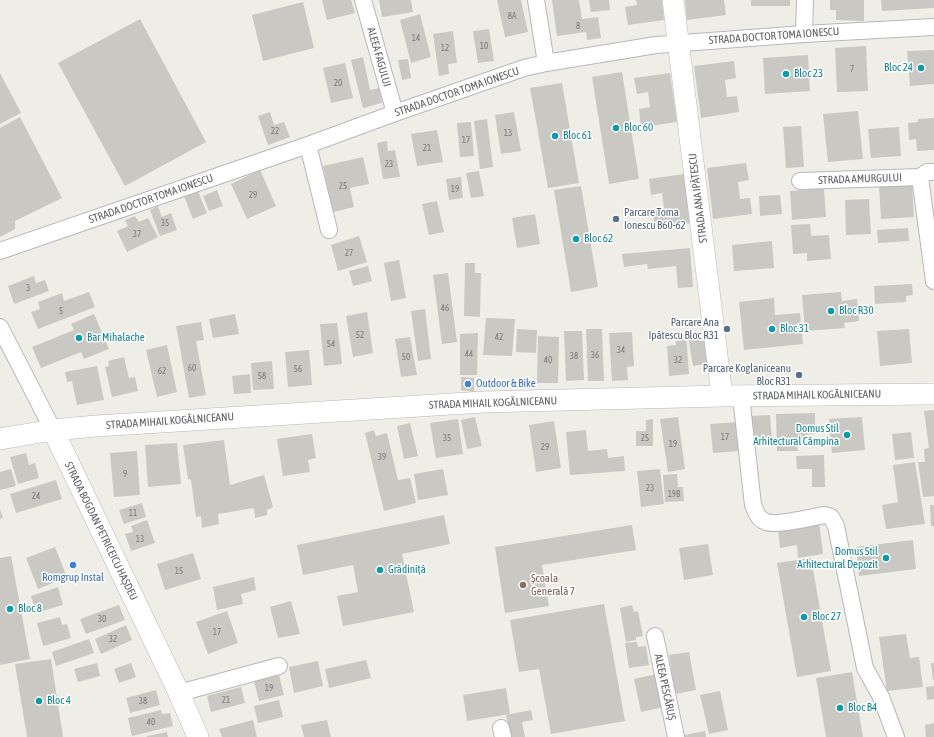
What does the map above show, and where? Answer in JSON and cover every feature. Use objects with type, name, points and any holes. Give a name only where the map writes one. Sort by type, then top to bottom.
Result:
[{"type":"street","name":"ALEEA FAGULUI","points":[[362,0],[395,113]]},
{"type":"street","points":[[536,0],[546,63]]},
{"type":"street","name":"STRADA ANA IPĂTESCU","points":[[673,0],[732,396]]},
{"type":"street","points":[[804,34],[806,0]]},
{"type":"street","name":"STRADA DOCTOR TOMA IONESCU","points":[[0,251],[308,145],[524,68],[656,45],[804,34],[934,27]]},
{"type":"street","points":[[308,145],[329,230]]},
{"type":"street","name":"STRADA AMURGULUI","points":[[800,181],[927,174],[934,281]]},
{"type":"street","name":"STRADA BOGDAN PETRICEICU HAȘDEU","points":[[0,327],[53,430],[179,693],[198,737]]},
{"type":"street","name":"STRADA MIHAIL KOGĂLNICEANU","points":[[0,439],[53,430],[96,426],[454,403],[732,396],[934,394]]},
{"type":"street","points":[[732,396],[753,505],[759,518],[766,522],[781,522],[825,515],[831,517],[836,526],[865,668],[881,697],[896,737]]},
{"type":"street","name":"ALEEA PESCĂRUȘ","points":[[655,636],[676,737]]},
{"type":"street","points":[[179,693],[279,666]]},
{"type":"building","points":[[322,0],[351,0],[355,13],[327,20]]},
{"type":"building","points":[[379,0],[411,0],[413,12],[382,17]]},
{"type":"building","points":[[497,0],[521,0],[528,32],[505,37]]},
{"type":"building","points":[[552,0],[579,0],[582,19],[598,17],[601,38],[587,40],[586,32],[557,36]]},
{"type":"building","points":[[589,0],[609,0],[610,10],[591,12]]},
{"type":"building","points":[[636,0],[662,0],[664,20],[628,25],[625,7],[637,5]]},
{"type":"building","points":[[685,0],[724,0],[726,15],[687,20]]},
{"type":"building","points":[[751,0],[790,0],[790,6],[751,6]]},
{"type":"building","points":[[830,0],[864,0],[864,21],[836,20],[836,10],[830,10]]},
{"type":"building","points":[[881,0],[934,0],[934,8],[882,11]]},
{"type":"building","points":[[303,2],[314,48],[263,61],[252,15]]},
{"type":"building","points":[[420,14],[431,57],[411,63],[400,20]]},
{"type":"building","points":[[140,19],[206,142],[125,186],[58,63]]},
{"type":"building","points":[[489,29],[494,61],[478,63],[473,31]]},
{"type":"building","points":[[453,31],[457,63],[448,64],[449,74],[439,76],[433,34]]},
{"type":"building","points":[[866,46],[868,91],[837,92],[835,48]]},
{"type":"building","name":"Bloc 24","points":[[934,50],[934,84],[910,86],[907,51]]},
{"type":"building","name":"Bloc 23","points":[[808,55],[810,91],[765,94],[763,58]]},
{"type":"building","points":[[363,57],[370,90],[379,88],[382,103],[363,108],[351,60]]},
{"type":"building","points":[[408,59],[411,78],[402,80],[398,60]]},
{"type":"building","points":[[734,61],[736,78],[725,80],[727,97],[737,96],[739,112],[701,118],[694,66]]},
{"type":"building","points":[[345,63],[353,98],[331,103],[323,68]]},
{"type":"building","name":"Bloc 60","points":[[622,72],[639,179],[609,184],[592,77]]},
{"type":"building","points":[[0,73],[21,113],[0,124]]},
{"type":"building","points":[[670,73],[677,122],[641,127],[639,109],[650,107],[648,92],[637,94],[634,78]]},
{"type":"building","name":"Bloc 61","points":[[562,83],[579,183],[548,188],[530,88]]},
{"type":"building","points":[[858,111],[863,159],[828,162],[823,114]]},
{"type":"building","points":[[270,112],[274,125],[284,122],[290,137],[268,145],[258,116]]},
{"type":"building","points":[[514,112],[521,151],[501,154],[495,115]]},
{"type":"building","points":[[20,117],[62,198],[15,221],[15,229],[0,237],[0,128]]},
{"type":"building","points":[[934,118],[934,150],[917,151],[916,139],[909,140],[908,123],[918,122],[918,119]]},
{"type":"building","points":[[487,119],[493,167],[480,169],[474,121]]},
{"type":"building","points":[[471,122],[474,156],[460,157],[457,123]]},
{"type":"building","points":[[801,126],[804,167],[786,168],[783,127]]},
{"type":"building","points":[[899,127],[901,156],[871,158],[868,129]]},
{"type":"building","points":[[437,130],[443,162],[417,166],[411,134]]},
{"type":"building","points":[[387,141],[388,151],[395,150],[400,177],[383,179],[377,143]]},
{"type":"building","points":[[363,157],[369,184],[350,188],[354,207],[333,212],[323,166]]},
{"type":"building","points":[[746,163],[749,180],[738,182],[740,199],[750,198],[752,214],[713,219],[707,168]]},
{"type":"building","points":[[260,170],[276,206],[247,219],[231,184]]},
{"type":"building","points":[[479,171],[484,196],[471,198],[466,173]]},
{"type":"building","points":[[684,174],[691,223],[655,228],[652,209],[664,208],[662,193],[651,195],[649,179]]},
{"type":"building","points":[[461,177],[463,198],[449,200],[446,179]]},
{"type":"building","points":[[912,184],[914,217],[881,219],[879,186]]},
{"type":"building","name":"Bloc 62","points":[[581,186],[598,287],[571,292],[554,190]]},
{"type":"building","points":[[824,188],[826,217],[792,220],[790,191]]},
{"type":"building","points":[[217,190],[223,206],[209,211],[203,196]]},
{"type":"building","points":[[198,191],[207,213],[193,219],[184,196]]},
{"type":"building","points":[[780,195],[782,214],[760,216],[759,196]]},
{"type":"building","points":[[869,199],[871,234],[846,235],[845,200]]},
{"type":"building","points":[[437,201],[444,232],[429,235],[422,204]]},
{"type":"building","points":[[158,206],[162,217],[171,213],[177,230],[160,236],[150,210]]},
{"type":"building","points":[[535,214],[540,244],[517,248],[512,218]]},
{"type":"building","points":[[135,216],[139,222],[148,218],[158,237],[127,252],[117,231],[128,226],[125,220]]},
{"type":"building","points":[[810,224],[811,236],[829,235],[831,259],[807,261],[807,253],[793,254],[791,225]]},
{"type":"building","points":[[908,228],[909,241],[878,243],[877,230]]},
{"type":"building","points":[[359,236],[367,262],[338,271],[331,245]]},
{"type":"building","points":[[772,241],[774,268],[734,271],[732,245]]},
{"type":"building","points":[[690,248],[693,287],[678,288],[676,266],[648,269],[647,264],[624,267],[622,254]]},
{"type":"building","points":[[399,260],[406,298],[391,301],[384,263]]},
{"type":"building","points":[[465,263],[475,263],[475,273],[481,273],[480,317],[464,316]]},
{"type":"building","points":[[368,266],[372,281],[353,286],[349,271]]},
{"type":"building","points":[[448,273],[457,342],[442,344],[433,275]]},
{"type":"building","points":[[34,276],[36,283],[45,280],[49,291],[14,304],[8,286]]},
{"type":"building","points":[[912,284],[913,295],[906,296],[906,302],[875,304],[874,286]]},
{"type":"building","points":[[89,292],[95,307],[38,329],[31,312],[40,309],[38,302],[62,293],[64,301]]},
{"type":"building","name":"Bloc R30","points":[[841,292],[842,301],[857,299],[859,321],[844,323],[845,328],[805,331],[802,295]]},
{"type":"building","name":"Bloc 31","points":[[774,298],[775,315],[800,313],[803,344],[744,350],[739,302]]},
{"type":"building","points":[[425,309],[431,359],[418,361],[411,311]]},
{"type":"building","points":[[367,312],[373,353],[353,357],[346,316]]},
{"type":"building","name":"Bar Mihalache","points":[[94,314],[109,349],[84,359],[81,352],[41,368],[32,347],[74,330],[71,324]]},
{"type":"building","points":[[235,314],[239,334],[213,338],[209,319]]},
{"type":"building","points":[[486,318],[515,319],[512,356],[483,355]]},
{"type":"building","points":[[201,322],[204,340],[196,341],[206,395],[189,398],[176,326]]},
{"type":"building","points":[[337,323],[342,364],[324,366],[320,324]]},
{"type":"building","points":[[517,329],[537,330],[536,353],[516,352]]},
{"type":"building","points":[[586,329],[602,329],[604,381],[588,381]]},
{"type":"building","points":[[909,329],[912,363],[880,366],[877,331]]},
{"type":"building","points":[[564,331],[582,331],[584,380],[566,381]]},
{"type":"building","points":[[632,332],[634,366],[627,367],[628,380],[612,381],[609,333]]},
{"type":"building","points":[[478,333],[477,375],[460,375],[460,334]]},
{"type":"building","points":[[686,334],[689,374],[669,376],[667,346],[676,345],[675,335]]},
{"type":"building","points":[[699,335],[699,341],[708,340],[711,363],[693,366],[688,336]]},
{"type":"building","points":[[538,336],[559,337],[558,383],[537,383]]},
{"type":"building","points":[[410,337],[417,375],[401,377],[395,339]]},
{"type":"building","points":[[167,345],[177,392],[157,397],[146,350]]},
{"type":"building","points":[[309,350],[312,385],[288,387],[285,352]]},
{"type":"building","points":[[124,357],[129,378],[135,377],[138,391],[112,397],[105,367],[109,366],[108,361]]},
{"type":"building","points":[[272,361],[274,389],[253,390],[251,363]]},
{"type":"building","points":[[97,366],[104,400],[77,405],[72,381],[67,382],[65,372]]},
{"type":"building","points":[[250,374],[251,393],[234,394],[232,376]]},
{"type":"building","name":"Outdoor & Bike","points":[[461,377],[474,378],[474,392],[461,390]]},
{"type":"building","points":[[934,410],[934,496],[923,497],[918,462],[925,462],[924,449],[929,448],[924,411]]},
{"type":"building","points":[[815,413],[815,434],[805,435],[805,443],[797,443],[798,451],[777,451],[776,414]]},
{"type":"building","points":[[770,415],[772,441],[753,442],[751,416]]},
{"type":"building","points":[[475,417],[482,446],[467,449],[461,420]]},
{"type":"building","points":[[678,417],[685,469],[668,472],[660,419]]},
{"type":"building","name":"Domus Stil Arhitectural Câmpina","points":[[862,417],[865,450],[832,453],[829,419]]},
{"type":"building","points":[[458,419],[463,454],[436,458],[430,423]]},
{"type":"building","points":[[653,419],[653,446],[636,446],[636,431],[646,431],[646,420]]},
{"type":"building","points":[[554,421],[561,468],[536,472],[529,425]]},
{"type":"building","points":[[736,422],[739,451],[713,453],[710,424]]},
{"type":"building","points":[[410,423],[418,456],[404,459],[397,426]]},
{"type":"building","points":[[374,430],[376,436],[387,433],[398,480],[410,478],[416,503],[384,511],[365,433]]},
{"type":"building","points":[[586,430],[588,451],[607,449],[608,458],[624,456],[625,471],[570,475],[566,432]]},
{"type":"building","points":[[911,432],[914,458],[895,460],[892,434]]},
{"type":"building","points":[[312,434],[316,458],[308,460],[310,472],[283,476],[277,439]]},
{"type":"building","points":[[224,440],[230,485],[264,475],[273,507],[267,510],[267,515],[255,518],[254,508],[218,514],[219,524],[202,528],[201,516],[196,517],[191,480],[188,479],[183,445]]},
{"type":"building","points":[[177,443],[181,484],[148,487],[145,445]]},
{"type":"building","points":[[137,451],[140,495],[114,497],[110,453]]},
{"type":"building","points":[[26,453],[29,465],[35,463],[39,478],[18,484],[10,457]]},
{"type":"building","points":[[824,455],[825,487],[812,487],[812,469],[797,469],[796,456]]},
{"type":"building","points":[[915,462],[925,524],[886,529],[882,505],[898,502],[893,465]]},
{"type":"building","points":[[11,469],[16,486],[0,490],[0,472]]},
{"type":"building","points":[[443,469],[448,495],[418,500],[414,474]]},
{"type":"building","points":[[660,469],[664,504],[641,507],[637,471]]},
{"type":"building","points":[[677,474],[678,487],[683,487],[684,501],[665,502],[663,475]]},
{"type":"building","points":[[56,480],[62,499],[16,513],[10,494]]},
{"type":"building","points":[[142,503],[146,517],[124,524],[119,510]]},
{"type":"building","points":[[930,505],[934,505],[934,526],[931,526]]},
{"type":"building","points":[[0,509],[3,518],[0,519]]},
{"type":"building","name":"Grădiniță","points":[[444,515],[450,544],[402,554],[414,612],[343,626],[337,596],[358,592],[353,565],[303,575],[297,545]]},
{"type":"building","points":[[147,520],[155,543],[131,551],[125,534],[133,532],[131,526]]},
{"type":"building","points":[[819,522],[823,554],[798,558],[797,545],[780,548],[778,529]]},
{"type":"building","name":"Școala Generală 7","points":[[632,525],[636,550],[542,565],[549,606],[505,613],[495,547]]},
{"type":"building","name":"Domus Stil Arhitectural Depozit","points":[[913,540],[916,569],[859,576],[856,547]]},
{"type":"building","points":[[708,544],[713,575],[684,580],[679,548]]},
{"type":"building","points":[[55,547],[67,577],[38,589],[26,558]]},
{"type":"building","points":[[193,553],[201,579],[165,590],[157,564]]},
{"type":"building","name":"Bloc 8","points":[[11,556],[30,659],[0,665],[0,558]]},
{"type":"building","name":"Bloc 27","points":[[811,558],[831,671],[797,677],[777,563]]},
{"type":"building","points":[[254,577],[256,590],[241,594],[243,604],[217,610],[213,587]]},
{"type":"building","points":[[58,587],[63,605],[36,613],[31,596]]},
{"type":"building","points":[[291,601],[300,634],[278,638],[270,607]]},
{"type":"building","points":[[604,604],[625,721],[551,734],[539,669],[519,672],[510,620]]},
{"type":"building","points":[[119,605],[125,620],[86,634],[80,619]]},
{"type":"building","points":[[632,605],[634,612],[638,611],[643,636],[636,637],[636,640],[626,642],[620,608]]},
{"type":"building","points":[[227,611],[238,643],[208,654],[196,622]]},
{"type":"building","points":[[60,617],[62,625],[67,624],[71,638],[43,646],[37,623]]},
{"type":"building","points":[[126,625],[132,640],[101,654],[95,639]]},
{"type":"building","points":[[906,634],[910,658],[919,657],[923,687],[887,691],[879,637]]},
{"type":"building","points":[[89,639],[94,653],[56,666],[52,652]]},
{"type":"building","points":[[637,642],[638,647],[646,646],[649,665],[629,668],[625,643]]},
{"type":"building","points":[[689,652],[696,690],[675,694],[669,655]]},
{"type":"building","name":"Bloc 4","points":[[51,659],[63,737],[27,737],[15,664]]},
{"type":"building","points":[[366,660],[371,678],[329,688],[325,669]]},
{"type":"building","points":[[318,661],[323,686],[294,693],[289,667]]},
{"type":"building","points":[[97,663],[100,676],[78,682],[74,669]]},
{"type":"building","points":[[131,663],[136,677],[119,683],[114,669]]},
{"type":"building","points":[[931,663],[934,663],[934,680],[933,680]]},
{"type":"building","name":"Bloc B4","points":[[852,672],[863,737],[826,737],[816,678]]},
{"type":"building","points":[[657,674],[664,707],[641,712],[634,679]]},
{"type":"building","points":[[279,675],[284,695],[259,701],[254,681]]},
{"type":"building","points":[[934,686],[934,699],[927,700],[926,687]]},
{"type":"building","points":[[241,687],[245,703],[211,712],[207,696]]},
{"type":"building","points":[[506,688],[510,714],[467,721],[463,695]]},
{"type":"building","points":[[156,690],[160,705],[130,713],[126,698]]},
{"type":"building","points":[[720,691],[728,730],[709,734],[700,695]]},
{"type":"building","points":[[279,700],[283,717],[258,723],[254,706]]},
{"type":"building","points":[[161,710],[162,714],[170,713],[173,726],[132,736],[128,718]]},
{"type":"building","points":[[531,710],[533,720],[522,722],[525,737],[511,737],[506,715]]},
{"type":"building","points":[[253,720],[257,737],[222,737],[219,729]]},
{"type":"building","points":[[327,720],[331,737],[304,737],[301,725]]},
{"type":"building","points":[[934,723],[934,737],[926,737],[925,725]]},
{"type":"building","points":[[705,731],[706,737],[685,737],[685,735]]},
{"type":"building","points":[[167,732],[168,737],[147,737],[147,736]]},
{"type":"place","name":"Bloc 24","points":[[921,68]]},
{"type":"place","name":"Bloc 23","points":[[786,74]]},
{"type":"place","name":"Bloc 60","points":[[616,128]]},
{"type":"place","name":"Bloc 61","points":[[555,136]]},
{"type":"place","name":"Parcare Toma Ionescu B60-62","points":[[616,219]]},
{"type":"place","name":"Bloc 62","points":[[576,239]]},
{"type":"place","name":"Bloc R30","points":[[831,311]]},
{"type":"place","name":"Parcare Ana Ipătescu Bloc R31","points":[[727,329]]},
{"type":"place","name":"Bloc 31","points":[[772,329]]},
{"type":"place","name":"Bar Mihalache","points":[[79,338]]},
{"type":"place","name":"Parcare Koglaniceanu Bloc R31","points":[[799,375]]},
{"type":"place","name":"Outdoor & Bike","points":[[468,384]]},
{"type":"place","name":"Domus Stil Arhitectural Câmpina","points":[[847,435]]},
{"type":"place","name":"Domus Stil Arhitectural Depozit","points":[[886,558]]},
{"type":"place","name":"Romgrup Instal","points":[[73,565]]},
{"type":"place","name":"Grădiniță","points":[[380,570]]},
{"type":"place","name":"Școala Generală 7","points":[[523,585]]},
{"type":"place","name":"Bloc 8","points":[[10,609]]},
{"type":"place","name":"Bloc 27","points":[[804,617]]},
{"type":"place","name":"Bloc 4","points":[[39,701]]},
{"type":"place","name":"Bloc B4","points":[[840,708]]}]
